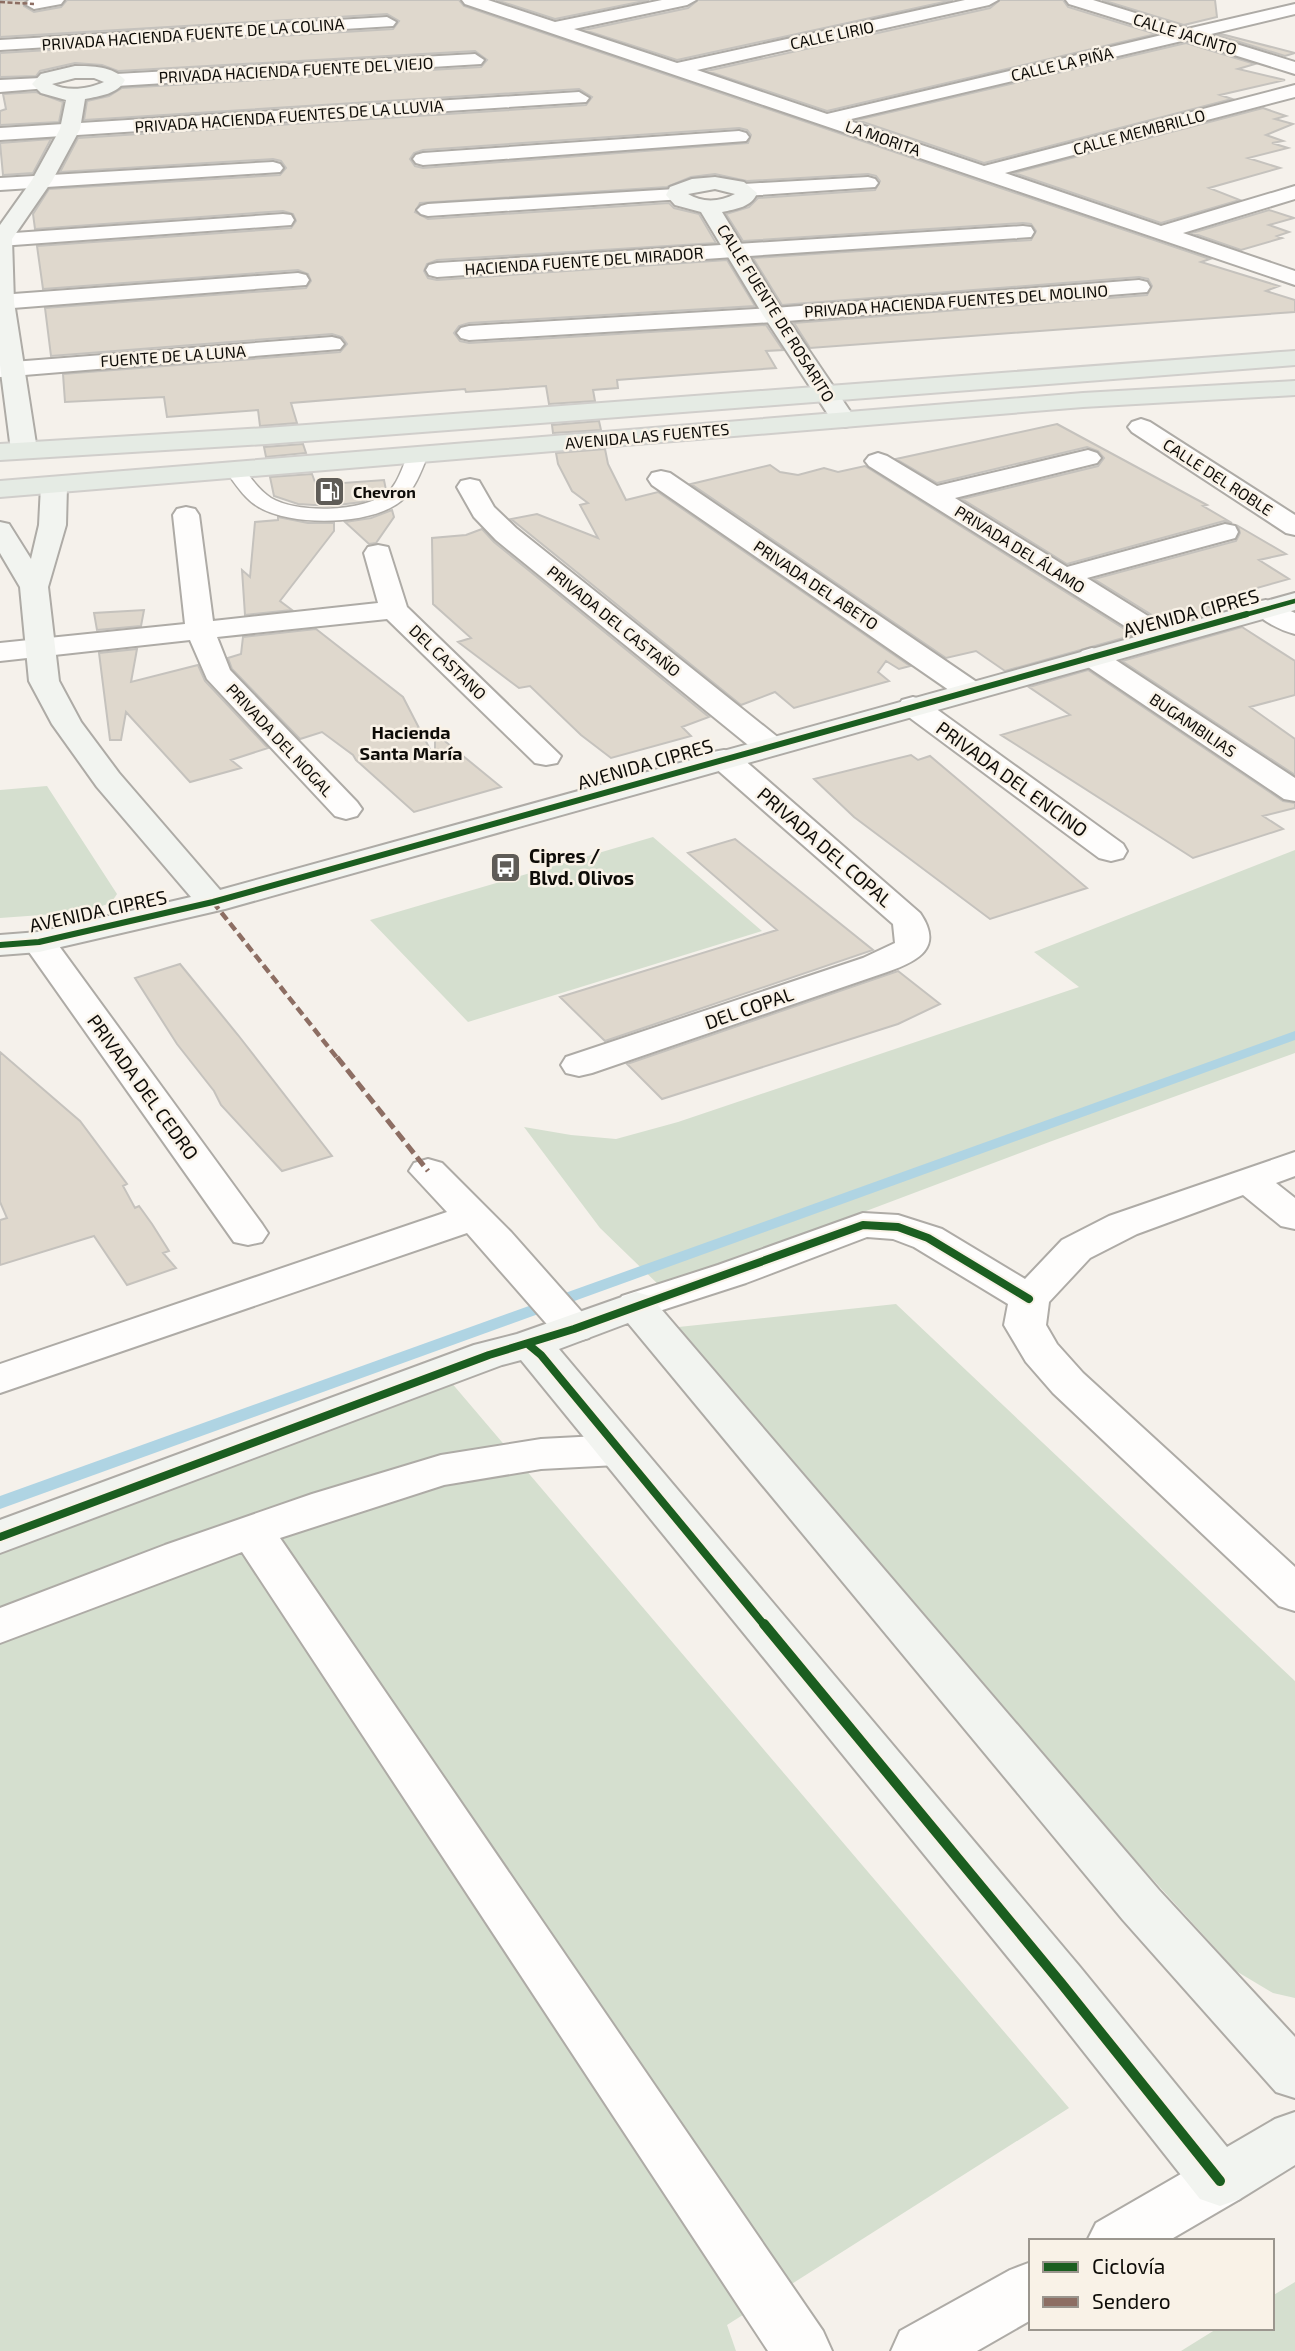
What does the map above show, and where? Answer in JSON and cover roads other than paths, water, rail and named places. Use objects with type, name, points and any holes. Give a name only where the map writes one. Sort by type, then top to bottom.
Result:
[{"type":"main road","name":"AVENIDA LAS FUENTES","points":[[5,471],[185,451],[266,436],[1295,358]]},
{"type":"main road","name":"AVENIDA LAS FUENTES","points":[[5,471],[54,486],[1083,400],[1295,388]]},
{"type":"street","points":[[34,4],[55,0]]},
{"type":"street","name":"LA MORITA","points":[[471,0],[1295,278]]},
{"type":"street","points":[[557,27],[687,0]]},
{"type":"street","name":"CALLE LIRIO","points":[[676,69],[989,0]]},
{"type":"street","name":"CALLE JACINTO","points":[[1075,0],[1295,68]]},
{"type":"street","name":"PRIVADA HACIENDA FUENTE DE LA COLINA","points":[[350,6],[407,32]]},
{"type":"street","name":"CALLE LA PIÑA","points":[[828,119],[1295,9]]},
{"type":"street","name":"PRIVADA HACIENDA FUENTE DE LA COLINA","points":[[0,45],[387,22]]},
{"type":"street","points":[[5,471],[7,369],[1,302],[1,239],[42,181],[70,130],[76,83],[65,43]]},
{"type":"street","name":"PRIVADA HACIENDA FUENTE DEL VIEJO","points":[[76,83],[101,90],[116,80],[475,60]]},
{"type":"street","points":[[0,86],[41,84],[47,90],[76,83]]},
{"type":"street","name":"CALLE MEMBRILLO","points":[[984,173],[1295,91]]},
{"type":"street","name":"PRIVADA HACIENDA FUENTES DE LA LLUVIA","points":[[0,134],[579,98]]},
{"type":"street","points":[[423,159],[739,137]]},
{"type":"street","points":[[645,144],[668,164],[684,190],[686,202],[708,206],[741,201],[746,197],[744,190]]},
{"type":"street","points":[[0,184],[273,168]]},
{"type":"street","points":[[428,210],[684,190],[715,183],[744,190],[868,183]]},
{"type":"street","points":[[1160,233],[1295,192]]},
{"type":"street","name":"CALLE FUENTE DE ROSARITO","points":[[708,206],[774,315],[844,420]]},
{"type":"street","points":[[1,239],[283,220]]},
{"type":"street","name":"HACIENDA FUENTE DEL MIRADOR","points":[[437,270],[1023,232]]},
{"type":"street","points":[[1,302],[298,280]]},
{"type":"street","name":"PRIVADA HACIENDA FUENTES DEL MOLINO","points":[[469,333],[774,315],[1139,287]]},
{"type":"street","name":"FUENTE DE LA LUNA","points":[[7,369],[332,344]]},
{"type":"street","name":"CALLE DEL ROBLE","points":[[1141,427],[1295,527]]},
{"type":"street","points":[[933,495],[1088,458]]},
{"type":"street","name":"PRIVADA DEL ÁLAMO","points":[[878,461],[1162,637]]},
{"type":"street","name":"PRIVADA DEL ABETO","points":[[661,479],[970,691]]},
{"type":"street","points":[[34,587],[48,554],[55,512],[54,486]]},
{"type":"street","name":"PRIVADA DEL CASTAÑO","points":[[470,487],[483,511],[506,534],[769,746]]},
{"type":"street","name":"PRIVADA DEL NOGAL","points":[[186,515],[200,630],[217,673],[346,809]]},
{"type":"street","points":[[0,530],[34,587],[44,681],[67,724],[108,780],[213,902]]},
{"type":"street","points":[[1064,576],[1225,532]]},
{"type":"street","name":"DEL CASTANO","points":[[378,553],[394,610],[545,756]]},
{"type":"street","points":[[1280,605],[1295,625]]},
{"type":"street","name":"AVENIDA CIPRES","points":[[0,946],[38,942],[213,902],[1280,605]]},
{"type":"street","points":[[0,652],[394,610]]},
{"type":"street","name":"BUGAMBILIAS","points":[[1091,657],[1295,792]]},
{"type":"street","name":"PRIVADA DEL ENCINO","points":[[913,706],[1111,851]]},
{"type":"street","name":"PRIVADA DEL COPAL","points":[[724,758],[908,920],[914,931],[913,943]]},
{"type":"street","name":"PRIVADA DEL CEDRO","points":[[38,942],[248,1233]]},
{"type":"street","name":"DEL COPAL","points":[[579,1065],[887,961],[909,950],[913,943]]},
{"type":"street","points":[[1295,1163],[1123,1226],[1076,1249],[1029,1299],[1025,1325],[1041,1352],[1068,1383],[1295,1594]]},
{"type":"street","points":[[428,1171],[484,1229],[553,1328]]},
{"type":"street","points":[[1250,1181],[1295,1217]]},
{"type":"street","points":[[0,1537],[489,1355],[553,1328],[732,1274],[863,1225],[898,1227],[928,1238],[1029,1299]]},
{"type":"street","points":[[0,1379],[440,1230],[484,1229]]},
{"type":"street","points":[[636,1305],[1141,1905],[1295,2075]]},
{"type":"street","points":[[553,1328],[541,1356],[1061,1983],[1220,2181]]},
{"type":"street","points":[[0,1626],[252,1532],[441,1470],[541,1454],[617,1450]]},
{"type":"street","points":[[252,1532],[802,2351]]},
{"type":"street","points":[[1119,2239],[1295,2136]]},
{"type":"street","points":[[921,2351],[1029,2290]]},
{"type":"lane","points":[[235,470],[251,491],[266,503],[291,512],[330,514],[363,510],[392,499],[410,474],[418,455]]},
{"type":"waterway","points":[[0,1503],[1295,1035]]},
{"type":"place","name":"Chevron","points":[[330,492]]},
{"type":"place","name":"Cipres / Blvd. Olivos","points":[[506,867]]},
{"type":"district","name":"Hacienda Santa María","points":[[411,743]]}]
